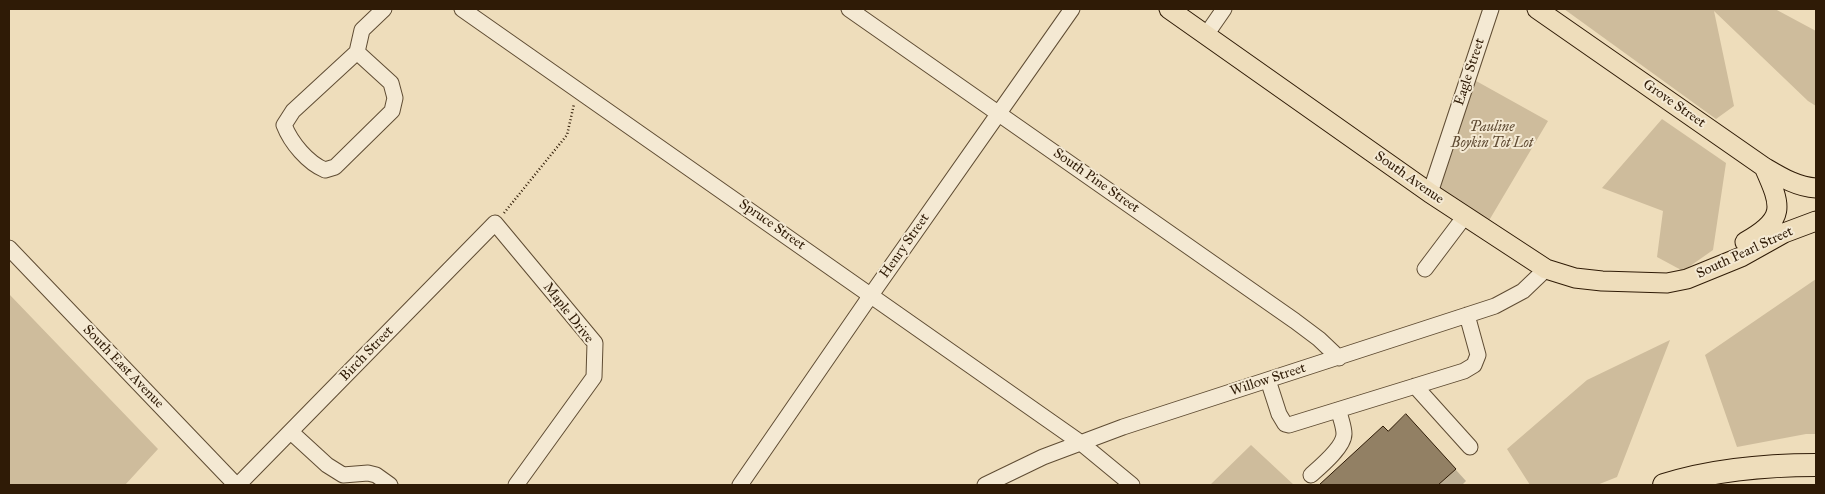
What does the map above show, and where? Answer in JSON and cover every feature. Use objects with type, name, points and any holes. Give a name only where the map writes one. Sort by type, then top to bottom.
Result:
[{"type":"highway","points":[[1664,485],[1676,481],[1738,478],[1796,465],[1816,465]]},
{"type":"main road","name":"South Avenue","points":[[1169,9],[1430,193],[1546,269],[1575,278],[1602,281],[1674,282]]},
{"type":"main road","name":"Grove Street","points":[[1537,9],[1764,167],[1782,178],[1804,187],[1816,188]]},
{"type":"main road","points":[[1674,282],[1762,232],[1775,220],[1778,206],[1777,195],[1764,167]]},
{"type":"main road","name":"South Pearl Street","points":[[1674,282],[1688,280],[1711,271],[1784,233],[1816,221]]},
{"type":"street","points":[[357,52],[391,84],[395,98],[392,111],[335,167],[325,170],[315,166],[288,135],[284,125],[294,111],[357,52],[362,30],[384,9]]},
{"type":"street","name":"Spruce Street","points":[[462,9],[1082,443],[1132,485]]},
{"type":"street","name":"South Pine Street","points":[[849,9],[1295,321],[1319,339],[1339,358]]},
{"type":"street","name":"Henry Street","points":[[740,485],[871,294],[1072,9]]},
{"type":"street","points":[[1206,35],[1224,9]]},
{"type":"street","name":"Eagle Street","points":[[1430,193],[1491,9]]},
{"type":"street","points":[[1426,269],[1465,216]]},
{"type":"street","name":"Birch Street","points":[[237,485],[495,223]]},
{"type":"street","name":"Maple Drive","points":[[495,223],[595,343],[594,377],[516,485]]},
{"type":"street","name":"South East Avenue","points":[[9,248],[237,485]]},
{"type":"street","name":"Willow Street","points":[[985,485],[1043,458],[1123,427],[1495,306],[1523,291],[1546,269]]},
{"type":"street","points":[[1268,380],[1279,414],[1285,424],[1289,425],[1464,371],[1474,365],[1478,355],[1467,315]]},
{"type":"street","points":[[1415,386],[1470,447]]},
{"type":"street","points":[[1311,475],[1334,452],[1344,436],[1339,410]]},
{"type":"street","points":[[291,432],[327,465],[343,475],[368,473],[376,475],[390,485]]},
{"type":"path","points":[[495,223],[568,135],[577,89]]},
{"type":"green space","points":[[1564,9],[1775,9],[1816,31],[1816,106],[1808,101],[1714,11],[1734,106],[1716,119]]},
{"type":"green space","name":"Pauline Boykin Tot Lot","points":[[1469,77],[1548,121],[1484,229],[1430,193]]},
{"type":"green space","points":[[1662,119],[1726,163],[1713,250],[1683,271],[1657,257],[1663,211],[1602,188]]},
{"type":"green space","points":[[1816,279],[1816,434],[1806,434],[1737,447],[1705,355]]},
{"type":"green space","points":[[9,294],[158,449],[125,485],[9,485]]},
{"type":"green space","points":[[1670,340],[1617,477],[1597,485],[1530,485],[1507,449],[1587,380]]},
{"type":"green space","points":[[1251,445],[1294,485],[1210,485]]},
{"type":"building","points":[[1406,414],[1456,469],[1438,485],[1319,485],[1383,426],[1388,431]]}]
